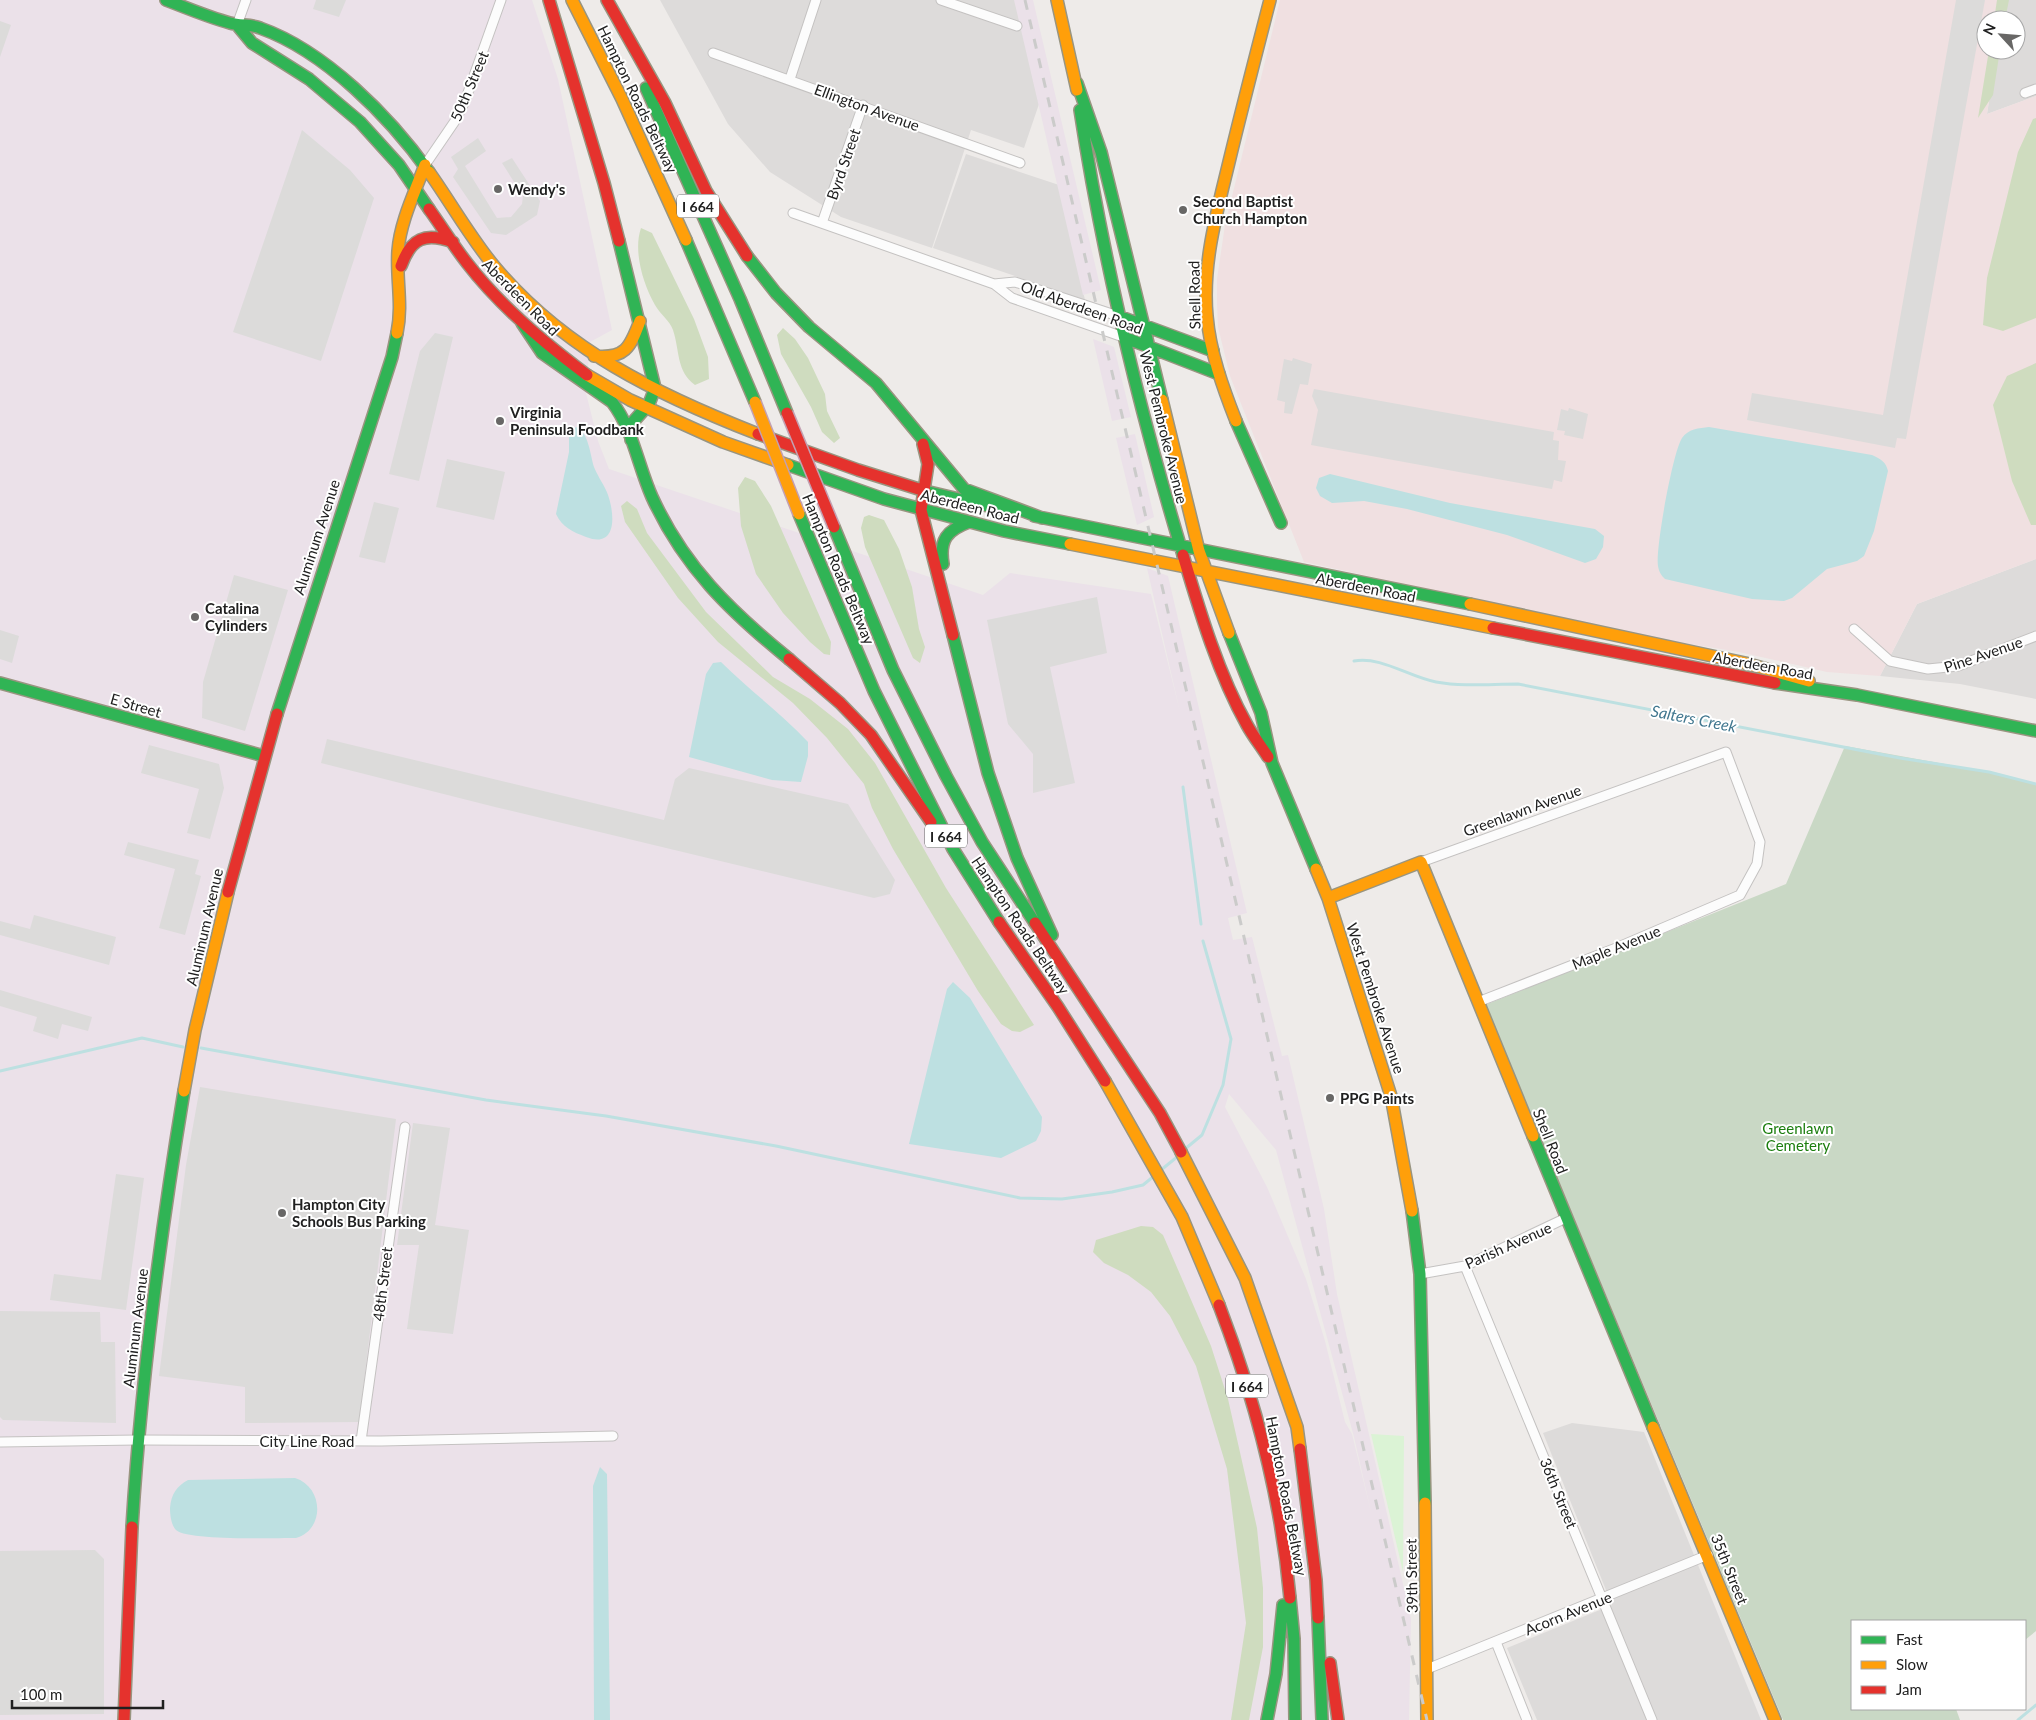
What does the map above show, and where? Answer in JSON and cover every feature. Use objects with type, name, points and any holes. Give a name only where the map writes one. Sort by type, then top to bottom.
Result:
[{"type":"main road","name":"Aberdeen Road","points":[[166,0],[237,25],[260,27],[326,68],[368,103],[425,165],[465,227],[498,271],[552,324],[594,356],[656,391],[723,420],[846,467],[924,491],[1199,551],[1450,600],[1579,630],[1746,663],[1857,695]]},
{"type":"main road","points":[[549,0],[604,183],[656,391],[648,408],[633,422],[631,441]]},
{"type":"main road","name":"Hampton Roads Beltway","points":[[572,0],[613,78],[690,244],[799,514],[874,691],[952,849],[1006,934],[1058,1007],[1137,1134],[1182,1217],[1206,1271],[1230,1332],[1260,1426],[1287,1562],[1294,1639],[1295,1720]]},
{"type":"main road","points":[[607,0],[665,103],[706,191],[750,260],[776,293],[810,327],[876,383],[920,438],[968,492],[1006,503],[1042,518]]},
{"type":"main road","name":"Hampton Roads Beltway","points":[[607,0],[740,299],[893,670],[946,776],[982,842],[1160,1114],[1206,1198],[1245,1278],[1297,1427],[1316,1580],[1322,1720]]},
{"type":"main road","name":"West Pembroke Avenue","points":[[1057,0],[1076,83],[1086,155],[1121,317],[1180,547],[1197,600],[1246,723],[1272,763]]},
{"type":"main road","name":"Shell Road","points":[[1270,0],[1208,254],[1206,297],[1213,351],[1219,374],[1281,523]]},
{"type":"main road","name":"Aberdeen Road","points":[[237,25],[252,43],[309,80],[350,113],[387,151],[416,188],[479,278],[546,345],[590,377],[648,408],[722,442],[849,488],[921,510],[969,522],[1205,572],[1743,678],[1857,695],[2036,731]]},
{"type":"main road","name":"West Pembroke Avenue","points":[[1076,83],[1101,152],[1205,572],[1261,713],[1272,763],[1328,898],[1391,1096],[1409,1187],[1420,1274],[1425,1432]]},
{"type":"main road","name":"Aluminum Avenue","points":[[124,1720],[127,1592],[137,1440],[161,1230],[195,1033],[230,883],[264,756],[301,632],[392,357],[400,319],[398,250],[416,188],[425,165]]},
{"type":"main road","points":[[398,273],[406,254],[416,242],[437,236],[453,242]]},
{"type":"main road","name":"Old Aberdeen Road","points":[[1121,317],[1213,351]]},
{"type":"main road","points":[[594,356],[610,358],[624,353],[634,338],[640,321]]},
{"type":"main road","points":[[522,323],[542,353],[612,402],[619,410],[642,473],[661,516],[688,560],[714,593],[747,626],[836,699],[862,725],[890,760],[921,810],[952,849]]},
{"type":"main road","name":"Old Aberdeen Road","points":[[1126,338],[1219,374]]},
{"type":"main road","points":[[920,438],[928,460],[921,510],[988,773],[1017,858],[1068,974]]},
{"type":"main road","points":[[962,667],[954,608],[940,548],[950,530],[969,522]]},
{"type":"main road","name":"E Street","points":[[0,683],[264,756]]},
{"type":"main road","name":"Shell Road","points":[[1421,862],[1566,1218],[1656,1430]]},
{"type":"main road","name":"Greenlawn Avenue","points":[[1328,898],[1421,862]]},
{"type":"main road","name":"35th Street","points":[[1656,1430],[1775,1720]]},
{"type":"main road","name":"39th Street","points":[[1425,1432],[1427,1720]]},
{"type":"main road","points":[[1267,1720],[1277,1664],[1287,1562]]},
{"type":"main road","points":[[1316,1580],[1338,1720]]},
{"type":"street","points":[[237,25],[246,0]]},
{"type":"street","name":"50th Street","points":[[425,165],[455,121],[465,101],[501,0]]},
{"type":"street","points":[[790,79],[816,0]]},
{"type":"street","points":[[941,0],[1017,26]]},
{"type":"street","name":"Ellington Avenue","points":[[713,53],[863,105],[1020,163]]},
{"type":"street","points":[[2025,93],[2036,89]]},
{"type":"street","name":"Byrd Street","points":[[822,223],[863,105]]},
{"type":"street","name":"Old Aberdeen Road","points":[[793,213],[994,284],[1012,298],[1126,338]]},
{"type":"street","name":"Old Aberdeen Road","points":[[994,284],[1015,282],[1121,317]]},
{"type":"street","name":"Pine Avenue","points":[[1854,629],[1890,661],[1928,669],[1958,666],[2036,636]]},
{"type":"street","name":"Greenlawn Avenue","points":[[1421,862],[1726,752],[1760,842],[1759,857],[1748,884]]},
{"type":"street","name":"Maple Avenue","points":[[1478,1002],[1728,902],[1740,895],[1748,884]]},
{"type":"street","name":"48th Street","points":[[361,1441],[405,1127]]},
{"type":"street","name":"Parish Avenue","points":[[1420,1274],[1465,1266],[1566,1218]]},
{"type":"street","name":"36th Street","points":[[1465,1266],[1652,1720]]},
{"type":"street","name":"City Line Road","points":[[0,1442],[137,1440],[361,1441],[613,1436]]},
{"type":"street","name":"Acorn Avenue","points":[[1427,1669],[1708,1555]]},
{"type":"street","points":[[1496,1642],[1527,1720]]},
{"type":"shaded area","points":[[0,0],[532,0],[558,79],[612,330],[590,342],[586,393],[598,441],[609,469],[983,595],[1010,573],[1151,594],[1180,712],[1147,568],[1168,576],[1247,913],[1228,918],[1233,940],[1252,937],[1282,1056],[1288,1055],[1324,1209],[1337,1294],[1411,1619],[1409,1720],[0,1720]],"holes":[[[1229,1094],[1276,1150],[1354,1437],[1371,1512],[1352,1434],[1345,1422],[1325,1341],[1306,1279],[1267,1187],[1225,1107]]]},
{"type":"shaded area","points":[[316,0],[346,0],[339,17],[313,9]]},
{"type":"shaded area","points":[[660,0],[1015,0],[1039,104],[1024,148],[971,130],[932,248],[841,217],[770,172],[728,124]]},
{"type":"shaded area","points":[[1014,0],[1033,0],[1101,290],[1083,295]]},
{"type":"shaded area","points":[[1280,0],[2004,0],[2002,10],[1976,10],[1976,60],[1995,60],[1987,114],[2036,96],[2036,559],[1917,604],[1880,676],[1827,672],[1739,652],[1653,638],[1304,562],[1230,376],[1218,327],[1217,279],[1225,225]]},
{"type":"shaded area","points":[[1956,0],[1985,0],[1983,10],[1976,10],[1976,50],[1906,439],[1897,438],[1895,448],[1747,420],[1752,393],[1883,415]]},
{"type":"shaded area","points":[[2004,0],[2036,0],[2036,96],[1987,114],[1995,60],[2026,60],[2026,10],[2002,10]]},
{"type":"shaded area","points":[[0,21],[11,25],[0,57]]},
{"type":"shaded area","points":[[302,130],[350,170],[374,198],[321,361],[233,332]]},
{"type":"shaded area","points":[[478,138],[486,151],[465,166],[497,218],[511,217],[522,204],[523,196],[502,163],[512,158],[540,201],[537,215],[506,235],[491,233],[453,177],[458,169],[451,157]]},
{"type":"shaded area","points":[[966,154],[1059,185],[1085,300],[933,248]]},
{"type":"shaded area","points":[[435,333],[453,337],[419,481],[389,474],[420,351]]},
{"type":"shaded area","points":[[1093,339],[1114,347],[1131,417],[1112,421]]},
{"type":"shaded area","points":[[1293,358],[1312,364],[1308,385],[1300,384],[1292,414],[1284,413],[1285,402],[1277,400],[1284,359],[1292,361]]},
{"type":"shaded area","points":[[1314,389],[1554,432],[1553,440],[1559,441],[1558,460],[1566,461],[1562,482],[1554,480],[1552,489],[1311,445],[1318,410],[1312,396]]},
{"type":"shaded area","points":[[1569,408],[1588,414],[1583,439],[1564,435],[1565,431],[1557,430],[1561,409],[1568,411]]},
{"type":"shaded area","points":[[1135,434],[1154,517],[1137,525],[1116,438]]},
{"type":"shaded area","points":[[447,459],[505,472],[494,520],[436,507]]},
{"type":"shaded area","points":[[374,502],[399,508],[385,563],[359,557]]},
{"type":"shaded area","points":[[2036,559],[2036,699],[1960,684],[1880,676],[1917,604]]},
{"type":"shaded area","points":[[234,575],[288,590],[245,731],[202,718],[203,682]]},
{"type":"shaded area","points":[[1097,597],[1107,653],[1050,667],[1075,783],[1033,793],[1033,754],[1008,724],[987,620]]},
{"type":"shaded area","points":[[0,630],[19,636],[12,663],[0,659]]},
{"type":"shaded area","points":[[327,739],[664,820],[675,779],[689,768],[848,804],[895,880],[890,894],[874,898],[495,807],[321,763]]},
{"type":"shaded area","points":[[149,745],[219,764],[224,788],[210,839],[187,833],[199,789],[141,773]]},
{"type":"shaded area","points":[[128,842],[199,860],[195,874],[201,876],[185,935],[159,928],[175,869],[124,855]]},
{"type":"shaded area","points":[[34,915],[116,937],[109,965],[0,935],[0,921],[30,929]]},
{"type":"shaded area","points":[[0,990],[92,1017],[88,1031],[62,1024],[58,1039],[33,1031],[37,1017],[0,1006]]},
{"type":"shaded area","name":"Hampton City Schools Bus Parking","points":[[200,1087],[396,1119],[359,1422],[245,1423],[245,1387],[159,1376],[186,1165]]},
{"type":"shaded area","points":[[413,1123],[450,1128],[435,1225],[469,1230],[453,1334],[407,1329],[419,1245],[397,1245]]},
{"type":"shaded area","points":[[116,1174],[144,1178],[126,1310],[50,1300],[54,1274],[101,1280]]},
{"type":"shaded area","points":[[0,1311],[100,1312],[101,1342],[115,1342],[116,1423],[3,1420],[0,1417]]},
{"type":"shaded area","points":[[1572,1423],[1644,1432],[1761,1720],[1537,1720],[1507,1648],[1612,1605],[1543,1433]]},
{"type":"shaded area","points":[[95,1550],[104,1559],[104,1714],[0,1715],[0,1551]]},
{"type":"green space","points":[[1997,0],[2009,0],[2007,10],[1996,10]]},
{"type":"green space","points":[[1987,60],[1998,60],[1993,95],[1978,118]]},
{"type":"green space","points":[[2036,118],[2036,318],[2003,331],[1983,325],[1987,278],[2018,152],[2033,119]]},
{"type":"green space","points":[[641,228],[652,233],[694,319],[708,357],[709,379],[695,385],[685,373],[679,360],[673,330],[655,305],[643,277],[638,247]]},
{"type":"green space","points":[[783,328],[795,339],[808,358],[825,394],[827,411],[840,438],[834,443],[822,432],[811,407],[781,354],[777,335]]},
{"type":"green space","points":[[2036,363],[2036,525],[2031,525],[2012,481],[1993,405],[2007,376]]},
{"type":"green space","points":[[745,477],[755,481],[771,506],[831,642],[830,655],[824,654],[810,642],[783,613],[756,574],[741,526],[738,488]]},
{"type":"green space","points":[[627,501],[637,509],[647,533],[706,612],[773,677],[810,699],[848,729],[875,763],[946,888],[1034,1025],[1020,1032],[1012,1031],[1001,1024],[978,991],[893,849],[872,808],[864,784],[827,738],[793,703],[718,642],[678,598],[625,522],[621,506]]},
{"type":"green space","points":[[869,515],[884,520],[899,549],[912,587],[919,629],[925,647],[920,663],[913,658],[865,547],[861,528],[864,517]]},
{"type":"green space","name":"Greenlawn Cemetery","points":[[1845,746],[1989,772],[2036,784],[2036,1631],[2026,1639],[2026,1620],[1851,1620],[1851,1710],[1956,1710],[1960,1720],[1783,1720],[1485,1005],[1786,884]]},
{"type":"green space","points":[[1141,1226],[1153,1227],[1163,1235],[1211,1346],[1228,1399],[1257,1528],[1263,1588],[1263,1647],[1249,1720],[1231,1720],[1246,1623],[1227,1469],[1196,1366],[1170,1316],[1151,1292],[1128,1275],[1104,1263],[1093,1252],[1096,1240]]},
{"type":"green space","points":[[1371,1434],[1404,1436],[1403,1572]]},
{"type":"water","points":[[576,427],[584,434],[594,467],[607,492],[610,503],[612,512],[611,528],[604,538],[586,537],[572,531],[561,522],[556,514],[569,452],[569,433]]},
{"type":"water","points":[[1709,427],[1872,455],[1883,461],[1888,471],[1874,531],[1864,556],[1857,561],[1827,569],[1792,598],[1784,601],[1752,599],[1665,579],[1660,573],[1658,566],[1659,541],[1678,447],[1682,438],[1687,433]]},
{"type":"water","points":[[1330,474],[1450,503],[1595,529],[1604,536],[1603,547],[1596,559],[1585,563],[1507,535],[1407,509],[1364,501],[1332,503],[1320,496],[1316,488],[1319,478]]},
{"type":"water","points":[[721,662],[808,742],[808,756],[801,782],[772,780],[689,757],[706,674],[713,663]]},
{"type":"water","points":[[953,982],[970,998],[1042,1117],[1041,1131],[1036,1141],[1001,1158],[909,1144],[947,989]]},
{"type":"water","points":[[600,1467],[607,1474],[610,1720],[594,1720],[593,1486]]},
{"type":"water","points":[[295,1478],[305,1483],[311,1490],[316,1499],[317,1508],[316,1518],[312,1527],[296,1538],[197,1536],[184,1534],[176,1530],[173,1525],[170,1510],[173,1495],[188,1480]]},
{"type":"waterway","name":"Salters Creek","points":[[1354,661],[1374,661],[1446,684],[1518,684],[1900,758],[1989,772],[2036,784]]},
{"type":"waterway","points":[[1183,787],[1201,924]]},
{"type":"waterway","points":[[1185,1149],[1202,1135],[1223,1085],[1231,1039],[1203,941]]},
{"type":"waterway","points":[[0,1071],[142,1038],[183,1047]]},
{"type":"waterway","points":[[201,1048],[486,1100],[606,1116],[776,1146],[1020,1198],[1062,1199],[1112,1192],[1143,1185],[1154,1176]]},
{"type":"waterway","points":[[1161,1170],[1177,1157]]},
{"type":"waterway","points":[[2018,1720],[2036,1705]]},
{"type":"railway","points":[[1025,0],[1427,1720]]},
{"type":"traffic: fast","points":[[166,0],[222,21],[260,28],[308,52],[332,69],[376,108],[429,172]]},
{"type":"traffic: fast","points":[[237,25],[252,43],[309,79],[360,122],[399,165],[429,209]]},
{"type":"traffic: fast","points":[[1077,83],[1101,152],[1162,400]]},
{"type":"traffic: fast","points":[[646,88],[740,299],[787,413]]},
{"type":"traffic: fast","points":[[1080,110],[1111,278],[1137,390],[1183,555]]},
{"type":"traffic: fast","points":[[686,240],[755,402]]},
{"type":"traffic: fast","points":[[619,241],[655,388],[649,404],[633,422],[631,440]]},
{"type":"traffic: fast","points":[[747,256],[776,293],[809,327],[876,383],[964,489],[1042,518]]},
{"type":"traffic: fast","points":[[1121,317],[1213,351]]},
{"type":"traffic: fast","points":[[522,323],[542,353],[612,402],[625,424],[652,497],[679,545],[710,586],[728,605],[789,659]]},
{"type":"traffic: fast","points":[[277,714],[392,357],[397,333]]},
{"type":"traffic: fast","points":[[1126,338],[1219,374]]},
{"type":"traffic: fast","points":[[1236,421],[1281,523]]},
{"type":"traffic: fast","points":[[788,465],[884,499],[1004,531],[1070,544]]},
{"type":"traffic: fast","points":[[925,491],[1005,510]]},
{"type":"traffic: fast","points":[[799,514],[874,691],[953,849],[999,922]]},
{"type":"traffic: fast","points":[[1034,516],[1470,604]]},
{"type":"traffic: fast","points":[[943,564],[942,548],[946,537],[950,532],[969,522]]},
{"type":"traffic: fast","points":[[834,527],[893,670],[946,776],[982,842],[1035,923]]},
{"type":"traffic: fast","points":[[1229,633],[1261,713],[1272,763],[1316,869]]},
{"type":"traffic: fast","points":[[953,635],[988,773],[1017,858],[1052,935]]},
{"type":"traffic: fast","points":[[0,683],[264,756]]},
{"type":"traffic: fast","points":[[1775,683],[1857,695],[2036,731]]},
{"type":"traffic: fast","points":[[132,1527],[152,1309],[184,1091]]},
{"type":"traffic: fast","points":[[1533,1136],[1653,1427]]},
{"type":"traffic: fast","points":[[1412,1211],[1420,1274],[1425,1503]]},
{"type":"traffic: fast","points":[[1290,1598],[1294,1639],[1295,1720]]},
{"type":"traffic: fast","points":[[1267,1720],[1276,1674],[1283,1605]]},
{"type":"traffic: fast","points":[[1318,1618],[1322,1720]]},
{"type":"traffic: slow","points":[[572,0],[622,99],[686,240]]},
{"type":"traffic: slow","points":[[1057,0],[1077,90]]},
{"type":"traffic: slow","points":[[1236,421],[1222,383],[1211,343],[1207,316],[1207,277],[1212,238],[1220,200],[1270,0]]},
{"type":"traffic: slow","points":[[397,333],[399,323],[399,240],[408,207],[425,165]]},
{"type":"traffic: slow","points":[[429,172],[485,255],[521,296],[551,322],[582,346],[649,386],[758,434]]},
{"type":"traffic: slow","points":[[594,356],[613,356],[625,350],[633,338],[640,321]]},
{"type":"traffic: slow","points":[[587,375],[630,400],[723,442],[788,465]]},
{"type":"traffic: slow","points":[[1162,400],[1199,551],[1229,633]]},
{"type":"traffic: slow","points":[[755,402],[799,514]]},
{"type":"traffic: slow","points":[[1070,544],[1493,628]]},
{"type":"traffic: slow","points":[[1470,604],[1745,663],[1809,681]]},
{"type":"traffic: slow","points":[[1328,898],[1421,862],[1533,1136]]},
{"type":"traffic: slow","points":[[1316,869],[1328,898],[1391,1096],[1412,1211]]},
{"type":"traffic: slow","points":[[184,1091],[195,1030],[228,892]]},
{"type":"traffic: slow","points":[[1105,1081],[1182,1217],[1219,1305]]},
{"type":"traffic: slow","points":[[1181,1152],[1245,1278],[1297,1427],[1300,1449]]},
{"type":"traffic: slow","points":[[1653,1427],[1775,1720]]},
{"type":"traffic: slow","points":[[1425,1503],[1427,1720]]},
{"type":"traffic: jam","points":[[549,0],[604,183],[619,241]]},
{"type":"traffic: jam","points":[[607,0],[665,103],[706,191],[747,256]]},
{"type":"traffic: jam","points":[[429,209],[467,263],[508,309],[539,337],[587,375]]},
{"type":"traffic: jam","points":[[401,266],[409,249],[420,240],[434,238],[453,242]]},
{"type":"traffic: jam","points":[[787,413],[834,527]]},
{"type":"traffic: jam","points":[[758,434],[858,470],[925,491]]},
{"type":"traffic: jam","points":[[923,444],[928,464],[921,510],[953,635]]},
{"type":"traffic: jam","points":[[1183,555],[1203,620],[1227,685],[1247,725],[1268,757]]},
{"type":"traffic: jam","points":[[1493,628],[1775,683]]},
{"type":"traffic: jam","points":[[789,659],[840,703],[871,735],[931,822]]},
{"type":"traffic: jam","points":[[228,892],[277,714]]},
{"type":"traffic: jam","points":[[999,922],[1058,1007],[1105,1081]]},
{"type":"traffic: jam","points":[[1035,923],[1160,1113],[1181,1152]]},
{"type":"traffic: jam","points":[[1219,1305],[1244,1376],[1265,1449],[1280,1523],[1290,1598]]},
{"type":"traffic: jam","points":[[1300,1449],[1316,1580],[1318,1618]]},
{"type":"traffic: jam","points":[[124,1720],[132,1527]]},
{"type":"traffic: jam","points":[[1330,1663],[1338,1720]]},
{"type":"place","name":"Wendy's","points":[[498,189]]},
{"type":"place","name":"Second Baptist Church Hampton","points":[[1183,210]]},
{"type":"place","name":"Virginia Peninsula Foodbank","points":[[500,421]]},
{"type":"place","name":"Catalina Cylinders","points":[[195,617]]},
{"type":"place","name":"PPG Paints","points":[[1330,1098]]},
{"type":"place","name":"Hampton City Schools Bus Parking","points":[[282,1213]]}]
